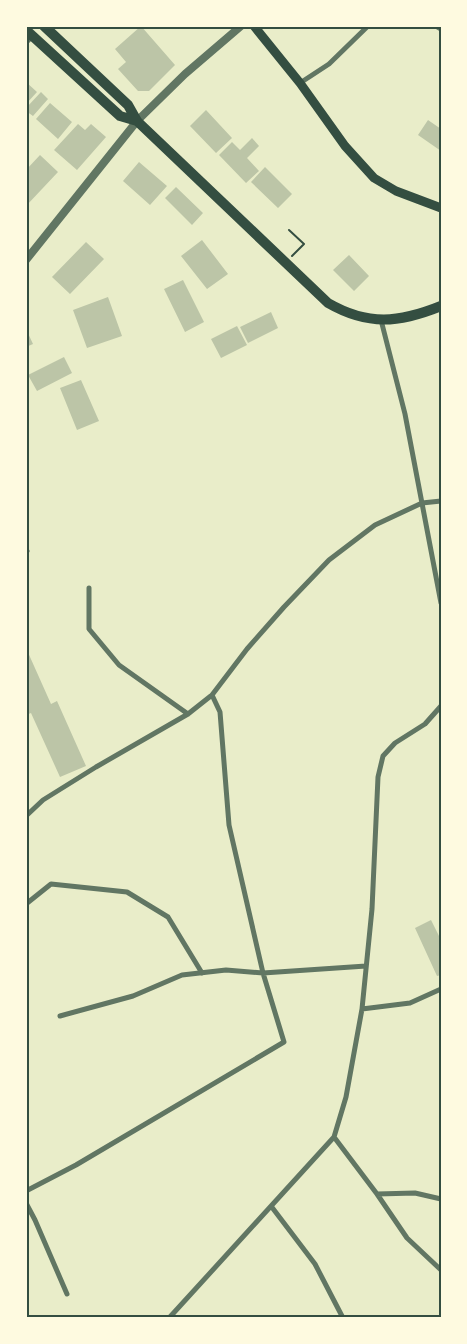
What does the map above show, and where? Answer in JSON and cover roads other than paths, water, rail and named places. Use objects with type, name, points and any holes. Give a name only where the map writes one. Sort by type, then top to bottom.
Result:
[{"type":"main road","points":[[44,26],[128,105],[137,121],[328,303],[346,313],[381,320],[401,318],[441,306]]},
{"type":"main road","points":[[254,26],[300,83],[345,146],[374,178],[396,191],[441,208]]},
{"type":"main road","points":[[29,37],[120,116],[137,121]]},
{"type":"street","points":[[27,258],[137,121],[185,74],[241,26]]},
{"type":"street","points":[[300,83],[329,64],[368,26]]},
{"type":"street","points":[[436,26],[441,29]]},
{"type":"street","points":[[381,320],[405,414],[441,603]]},
{"type":"street","points":[[26,816],[50,795],[188,714],[212,695],[247,649],[329,560],[375,525],[422,503],[441,501]]},
{"type":"street","points":[[90,588],[89,629],[118,665],[188,714]]},
{"type":"street","points":[[26,1191],[76,1165],[284,1042],[263,973],[228,825],[220,712],[212,695]]},
{"type":"street","points":[[170,1318],[334,1137],[346,1097],[362,1009],[372,909],[378,777],[383,756],[395,743],[425,724],[441,706]]},
{"type":"street","points":[[26,904],[51,884],[127,892],[168,917],[202,973]]},
{"type":"street","points":[[60,1016],[133,996],[182,975],[226,970],[263,973],[366,966]]},
{"type":"street","points":[[362,1009],[410,1003],[441,989]]},
{"type":"street","points":[[334,1137],[378,1194],[407,1238],[441,1270]]},
{"type":"street","points":[[378,1194],[414,1193],[441,1200]]},
{"type":"street","points":[[26,1203],[67,1294]]},
{"type":"street","points":[[271,1206],[315,1264],[343,1318]]}]
